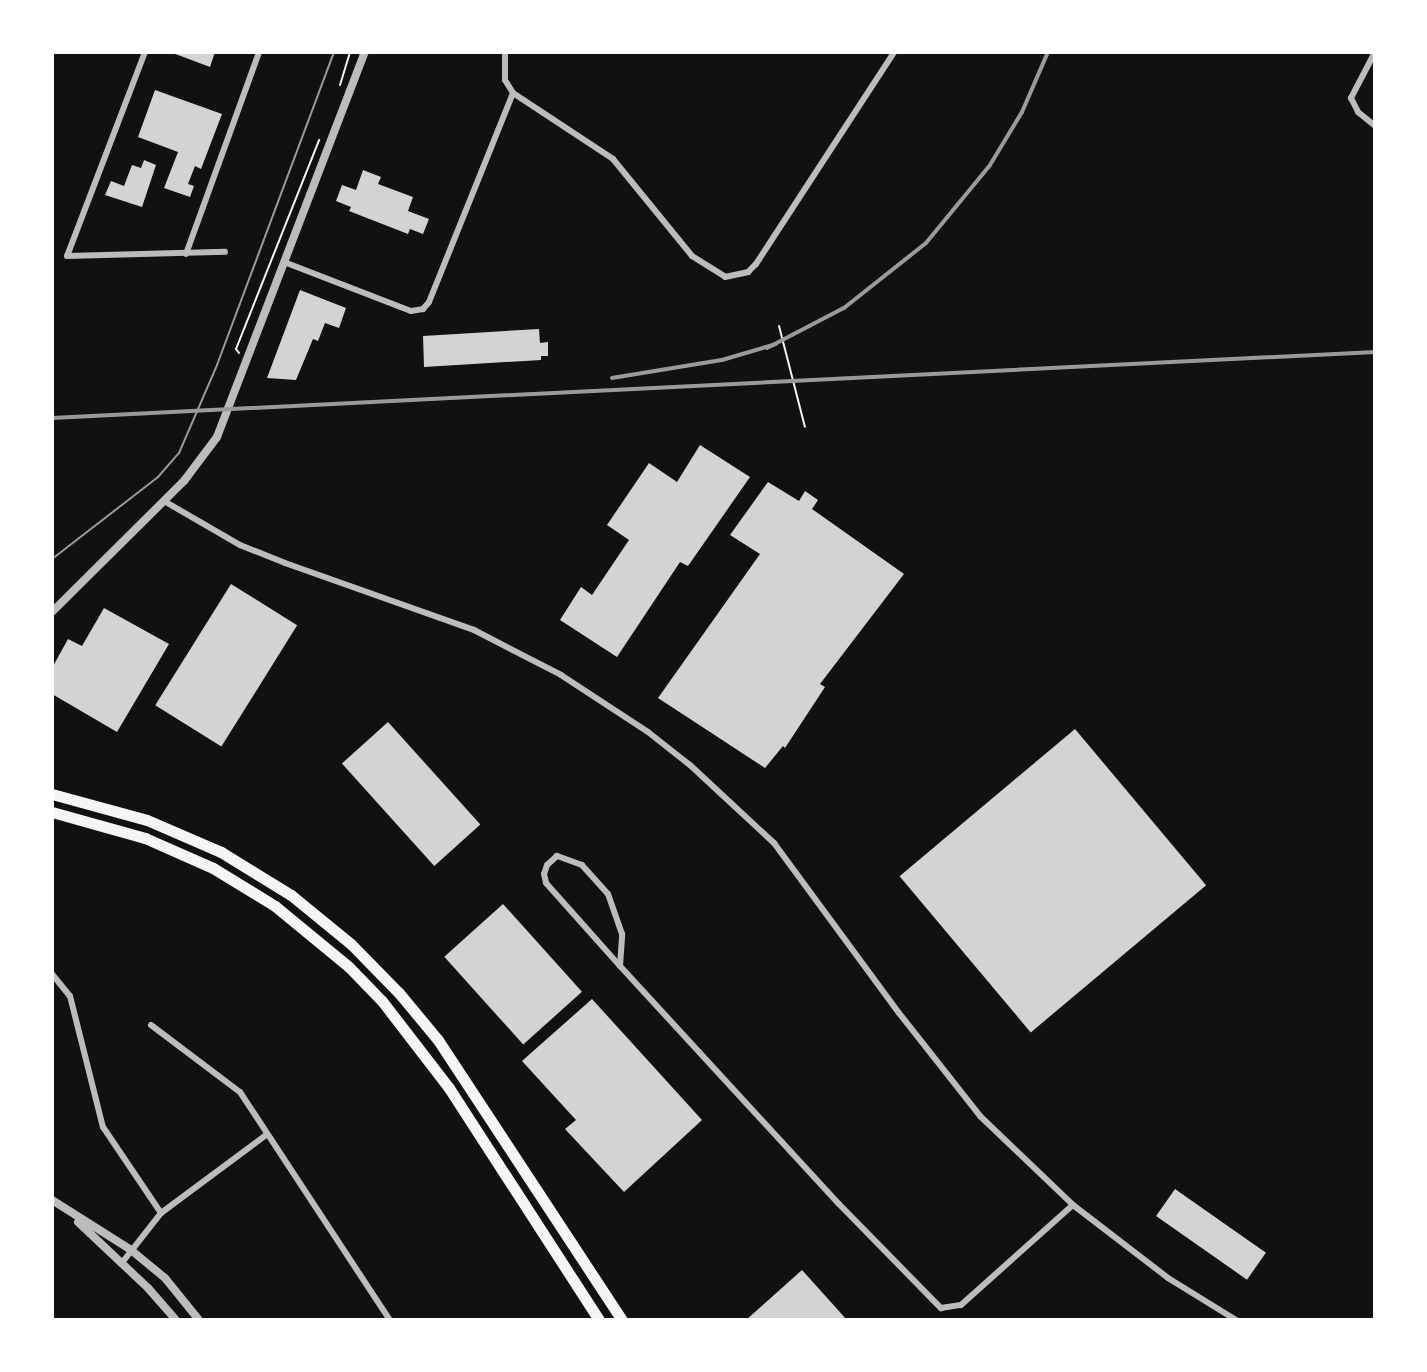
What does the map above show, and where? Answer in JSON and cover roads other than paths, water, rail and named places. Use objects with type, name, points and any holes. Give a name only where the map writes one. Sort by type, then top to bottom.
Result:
[{"type":"highway","points":[[52,794],[147,820],[221,852],[291,895],[351,944],[391,984],[438,1040],[622,1320]]},
{"type":"highway","points":[[52,812],[145,838],[213,868],[275,906],[349,967],[382,1001],[449,1088],[599,1320]]},
{"type":"street","points":[[145,52],[67,256],[225,252]]},
{"type":"street","points":[[186,254],[259,52]]},
{"type":"street","points":[[52,612],[164,501],[217,437],[365,52]]},
{"type":"street","points":[[505,52],[505,80],[513,93],[613,159],[703,267],[725,277],[748,272],[765,252],[894,52]]},
{"type":"street","points":[[1375,52],[1351,98],[1358,112],[1375,126]]},
{"type":"street","points":[[284,262],[411,311],[423,309],[429,302],[513,93]]},
{"type":"street","points":[[164,501],[240,545],[415,606],[474,630],[561,675],[648,732],[690,765],[774,843],[899,1013],[980,1116],[1073,1205],[1168,1278],[1236,1320]]},
{"type":"street","points":[[620,966],[622,934],[608,894],[582,865],[568,857],[557,856],[547,865],[544,874],[546,883],[620,966],[839,1204],[941,1308],[961,1305],[1073,1205]]},
{"type":"street","points":[[52,974],[70,996],[103,1127],[161,1213]]},
{"type":"street","points":[[151,1025],[240,1092],[390,1320]]},
{"type":"street","points":[[121,1264],[161,1213],[266,1135]]},
{"type":"street","points":[[52,1200],[131,1250],[165,1278],[190,1305],[199,1320]]},
{"type":"street","points":[[66,1210],[176,1320]]},
{"type":"tram line","points":[[52,559],[158,477],[179,453],[217,365],[334,52]]},
{"type":"railway","points":[[767,348],[844,308],[926,243],[990,165],[1022,112],[1048,52]]},
{"type":"railway","points":[[612,378],[722,360],[776,344]]},
{"type":"railway","points":[[52,418],[1375,352]]}]
